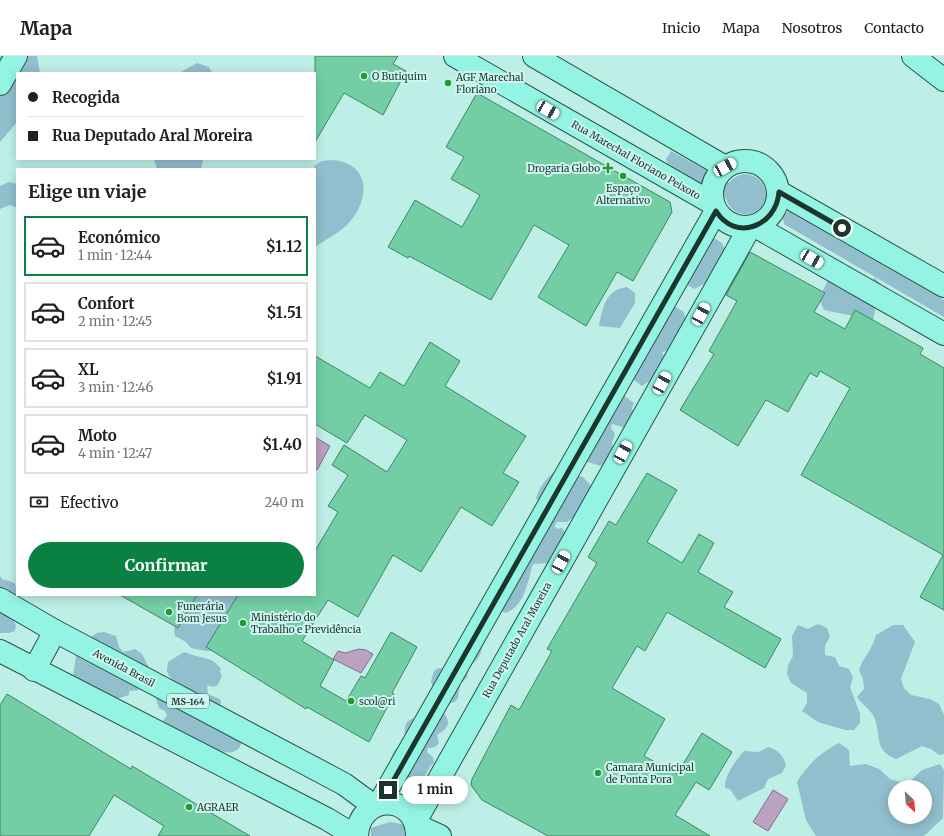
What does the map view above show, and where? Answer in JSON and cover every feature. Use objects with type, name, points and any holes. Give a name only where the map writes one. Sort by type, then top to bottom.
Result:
[{"type":"main road","points":[[0,84],[16,56]]},
{"type":"main road","name":"Rua Marechal Floriano Peixoto","points":[[455,56],[714,207]]},
{"type":"main road","points":[[534,56],[725,167]]},
{"type":"main road","points":[[913,56],[944,80]]},
{"type":"main road","points":[[742,161],[753,162],[762,166],[774,177],[779,192],[774,210],[763,222],[752,227],[738,227],[731,225],[724,221],[714,207],[711,193],[713,183],[718,174],[725,167],[742,161]]},
{"type":"main road","points":[[779,192],[944,286]]},
{"type":"main road","points":[[0,652],[327,819],[356,836],[362,816],[377,805],[714,207]]},
{"type":"main road","points":[[752,227],[944,334]]},
{"type":"main road","name":"Rua Deputado Aral Moreira","points":[[416,827],[752,227]]},
{"type":"main road","name":"Avenida Brasil","points":[[0,599],[55,631],[344,784],[377,805]]},
{"type":"main road","points":[[34,670],[55,631]]},
{"type":"main road","name":"MS-164","points":[[377,805],[390,804],[400,807],[409,813],[416,827],[440,836]]},
{"type":"shaded area","points":[[0,56],[37,56],[40,72],[16,72],[16,123],[0,142]]},
{"type":"shaded area","points":[[197,63],[209,67],[212,72],[181,72]]},
{"type":"shaded area","points":[[671,151],[729,183],[737,176],[746,174],[753,176],[760,181],[764,187],[766,195],[764,203],[758,210],[750,214],[734,211],[728,204],[726,198],[667,163],[666,159]]},
{"type":"shaded area","points":[[154,160],[203,160],[201,168],[157,168]]},
{"type":"shaded area","points":[[331,160],[344,162],[354,167],[360,175],[363,184],[363,194],[361,204],[356,214],[348,224],[316,246],[316,168],[314,168],[314,166],[322,161]]},
{"type":"shaded area","points":[[9,182],[16,184],[16,208],[10,205],[0,209],[0,186]]},
{"type":"shaded area","points":[[788,211],[944,300],[944,317],[784,224],[783,219]]},
{"type":"shaded area","points":[[709,235],[722,243],[726,252],[715,266],[712,276],[706,283],[694,289],[686,284]]},
{"type":"shaded area","points":[[844,278],[860,286],[875,278],[887,291],[876,307],[873,320],[824,310],[819,299],[827,282]]},
{"type":"shaded area","points":[[627,287],[635,293],[635,303],[620,328],[599,326],[606,300],[614,292]]},
{"type":"shaded area","points":[[671,304],[684,312],[686,322],[675,349],[662,352],[664,357],[656,369],[654,378],[642,386],[631,378],[645,353],[653,347],[653,343]]},
{"type":"shaded area","points":[[622,394],[634,403],[632,408],[634,417],[626,428],[612,424],[611,428],[615,434],[612,443],[614,452],[601,466],[581,460]]},
{"type":"shaded area","points":[[316,438],[330,446],[316,470]]},
{"type":"shaded area","points":[[557,470],[583,477],[593,488],[579,513],[567,522],[556,522],[556,529],[562,528],[568,536],[550,563],[533,564],[522,599],[513,609],[506,613],[500,610],[539,502],[536,498],[544,482]]},
{"type":"shaded area","points":[[0,576],[2,579],[15,583],[16,596],[20,596],[18,606],[12,619],[16,625],[15,631],[0,633]]},
{"type":"shaded area","points":[[194,596],[249,596],[219,634],[213,636],[217,651],[191,648],[186,642],[175,636],[174,629]]},
{"type":"shaded area","points":[[818,624],[827,628],[830,637],[825,645],[825,655],[835,657],[839,666],[849,669],[853,678],[850,687],[860,714],[860,723],[854,730],[845,730],[818,722],[802,711],[807,703],[807,693],[791,683],[787,674],[788,665],[793,656],[792,636],[798,625],[808,629]]},
{"type":"shaded area","points":[[893,625],[903,625],[915,642],[901,679],[904,688],[911,695],[930,699],[939,704],[944,715],[944,754],[939,755],[931,749],[922,746],[896,759],[889,755],[881,747],[874,716],[857,697],[864,689],[863,679],[859,670],[873,645],[876,635]]},
{"type":"shaded area","points":[[104,632],[116,636],[119,647],[123,652],[135,649],[142,654],[151,672],[147,686],[138,690],[129,691],[129,695],[116,699],[73,677],[76,646],[97,633]]},
{"type":"shaded area","points":[[482,638],[481,652],[477,660],[466,668],[468,672],[467,678],[460,684],[458,698],[455,702],[450,703],[442,711],[447,717],[448,725],[437,735],[439,743],[435,747],[428,748],[427,752],[433,757],[434,763],[430,766],[423,780],[415,781],[406,778],[391,766],[391,757],[405,738],[405,727],[407,722],[417,717],[434,693],[431,681],[434,671],[438,668],[445,669]]},
{"type":"shaded area","points":[[359,649],[366,650],[373,654],[361,673],[333,659],[338,651],[345,653]]},
{"type":"shaded area","points":[[184,652],[210,660],[221,669],[220,672],[222,675],[218,685],[213,687],[207,685],[208,694],[220,699],[221,702],[219,708],[242,741],[237,750],[229,753],[209,750],[180,756],[171,749],[162,723],[167,715],[165,711],[159,708],[155,696],[179,688],[168,674],[167,668],[168,662]]},
{"type":"shaded area","points":[[839,743],[849,750],[850,766],[866,764],[879,769],[890,779],[893,780],[888,780],[888,824],[932,824],[932,780],[911,780],[922,770],[940,764],[944,770],[943,818],[924,836],[816,836],[806,820],[797,782],[820,755]]},
{"type":"shaded area","points":[[768,747],[780,753],[783,758],[786,765],[782,773],[768,779],[764,788],[738,801],[730,789],[725,788],[726,778],[731,768],[744,751],[759,752]]},
{"type":"shaded area","points":[[773,790],[788,799],[768,831],[753,822]]},
{"type":"shaded area","points":[[390,822],[446,832],[452,836],[371,836],[371,828]]},
{"type":"building","points":[[315,56],[398,56],[393,64],[406,71],[383,115],[344,93],[316,140]]},
{"type":"building","points":[[477,93],[670,202],[672,212],[633,281],[617,272],[586,326],[538,297],[569,245],[534,225],[491,300],[409,256],[408,258],[388,247],[415,200],[462,227],[480,195],[451,179],[464,157],[446,147]]},
{"type":"building","points":[[750,252],[825,293],[814,312],[845,329],[855,310],[923,348],[920,354],[944,368],[944,610],[920,597],[943,555],[801,475],[850,388],[820,371],[817,377],[810,373],[788,412],[766,400],[738,446],[680,410],[714,354],[709,351],[737,301],[726,295]]},
{"type":"building","points":[[430,342],[460,361],[445,386],[526,436],[503,473],[519,482],[492,526],[461,507],[421,572],[393,555],[358,617],[328,600],[302,641],[334,660],[320,686],[346,701],[361,676],[365,678],[391,632],[417,647],[392,693],[394,694],[369,742],[307,707],[306,709],[206,647],[237,596],[316,596],[316,549],[338,512],[328,506],[348,475],[332,465],[344,445],[387,472],[407,440],[365,415],[347,443],[316,425],[316,357],[370,388],[380,372],[404,386]]},
{"type":"building","points":[[647,473],[677,490],[647,542],[682,563],[699,534],[714,543],[698,572],[733,592],[724,607],[781,639],[765,668],[667,612],[645,651],[637,646],[612,688],[665,719],[644,756],[677,774],[702,733],[732,752],[709,790],[696,782],[675,815],[710,836],[548,836],[482,800],[471,785],[472,779],[511,705],[519,710],[552,651],[547,649],[597,563],[588,557],[609,521],[616,525]]},
{"type":"building","name":"Funerária Bom Jesus","points":[[122,596],[196,596],[178,628]]},
{"type":"building","points":[[7,694],[131,769],[132,766],[250,836],[158,836],[164,826],[114,795],[89,836],[0,836],[0,705]]},
{"type":"place","name":"O Butiquim","points":[[364,76]]},
{"type":"place","name":"AGF Marechal Floriano","points":[[448,83]]},
{"type":"place","name":"Drogaria Globo","points":[[608,168]]},
{"type":"place","name":"Espaço Alternativo","points":[[623,176]]},
{"type":"place","name":"Funerária Bom Jesus","points":[[169,612]]},
{"type":"place","name":"Ministério do Trabalho e Previdência","points":[[243,623]]},
{"type":"place","name":"scol@ri","points":[[351,701]]},
{"type":"place","name":"Camara Municipal de Ponta Pora","points":[[598,773]]},
{"type":"place","name":"AGRAER","points":[[189,807]]},
{"type":"route","points":[[388,790],[716,211],[724,221],[731,225],[738,227],[755,226],[770,217],[778,200],[779,192],[842,228]]}]
